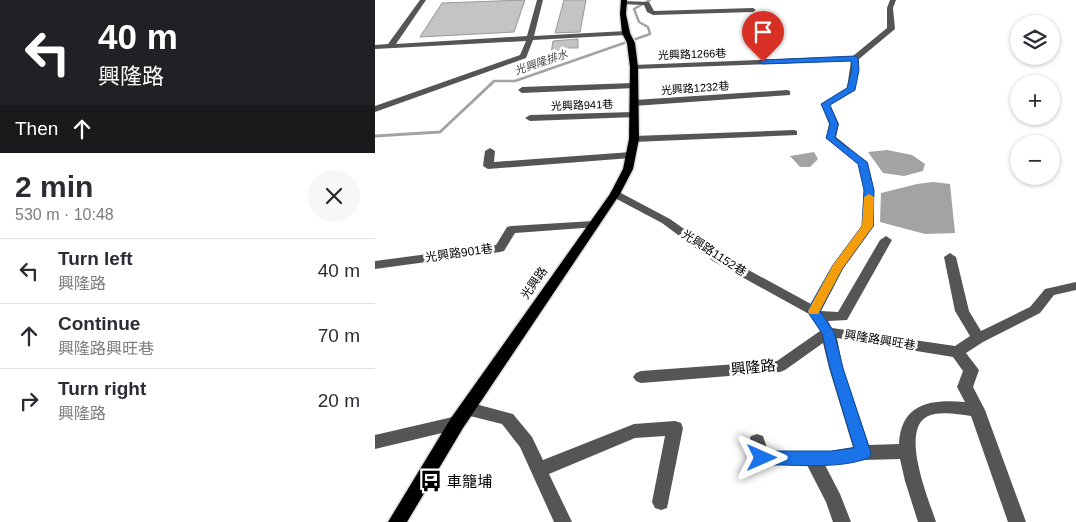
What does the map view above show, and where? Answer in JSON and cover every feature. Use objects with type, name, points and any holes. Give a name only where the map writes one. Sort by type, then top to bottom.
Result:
[{"type":"main road","name":"光興路","points":[[397,522],[457,423],[615,194],[628,169],[634,139],[633,67],[623,2]]},
{"type":"lane","points":[[390,46],[423,0]]},
{"type":"lane","points":[[375,109],[523,56],[530,40],[540,0]]},
{"type":"lane","points":[[886,240],[842,317],[815,314],[837,268],[868,226],[869,190],[863,162],[831,138],[834,124],[825,104],[851,90],[855,58],[891,29],[890,8],[893,0]]},
{"type":"lane","points":[[623,2],[644,3],[649,11],[653,13],[753,10]]},
{"type":"lane","points":[[375,46],[629,38]]},
{"type":"lane","name":"光興路1266巷","points":[[633,67],[855,58]]},
{"type":"lane","points":[[522,90],[633,86]]},
{"type":"lane","name":"光興路1232巷","points":[[633,109],[787,93]]},
{"type":"lane","name":"光興路941巷","points":[[531,118],[633,109]]},
{"type":"lane","points":[[634,139],[794,133]]},
{"type":"lane","points":[[490,151],[488,166],[631,155]]},
{"type":"lane","name":"光興路1152巷","points":[[615,194],[666,221],[717,258],[815,314]]},
{"type":"lane","name":"光興路901巷","points":[[375,265],[500,248],[511,230],[593,225]]},
{"type":"lane","points":[[949,257],[962,312],[978,338]]},
{"type":"lane","points":[[1017,522],[977,410],[965,387],[971,370],[957,352],[978,338],[1035,310],[1049,292],[1076,286]]},
{"type":"lane","name":"興隆路興旺巷","points":[[815,314],[828,332],[957,352]]},
{"type":"lane","points":[[828,332],[863,453]]},
{"type":"lane","name":"興隆路","points":[[641,377],[779,366],[828,332]]},
{"type":"lane","points":[[927,522],[906,451],[908,429],[921,412],[939,408],[977,410]]},
{"type":"lane","points":[[468,409],[507,419],[526,442],[563,522]]},
{"type":"lane","points":[[375,442],[457,423]]},
{"type":"lane","points":[[539,470],[634,431],[675,428],[661,502]]},
{"type":"lane","points":[[757,441],[762,458],[831,458],[863,453],[906,451]]},
{"type":"lane","points":[[812,458],[834,500],[842,522]]},
{"type":"shaded area","points":[[887,150],[912,155],[925,164],[923,171],[904,176],[883,173],[868,152]]},
{"type":"shaded area","points":[[814,152],[818,159],[810,167],[800,167],[790,156]]},
{"type":"shaded area","points":[[933,182],[950,184],[955,233],[925,234],[880,222],[881,193]]},
{"type":"building","points":[[525,0],[514,32],[420,37],[442,3]]},
{"type":"building","points":[[564,0],[586,0],[580,32],[555,33]]},
{"type":"building","points":[[578,39],[578,48],[568,48],[566,59],[550,60],[553,41]]},
{"type":"waterway","name":"光興隆排水","points":[[491,84],[494,81],[515,81],[650,34],[648,27],[639,22],[634,9],[650,0]]},
{"type":"waterway","name":"光興隆排水","points":[[375,136],[440,132],[491,84]]},
{"type":"slow traffic","points":[[814,311],[837,268],[868,226],[869,197]]},
{"type":"place","name":"車籠埔","points":[[431,481]]},
{"type":"route","points":[[762,458],[831,458],[863,453],[828,332],[814,311],[837,268],[868,226],[869,190],[863,162],[831,138],[834,124],[825,104],[851,90],[855,58],[763,62]]}]
